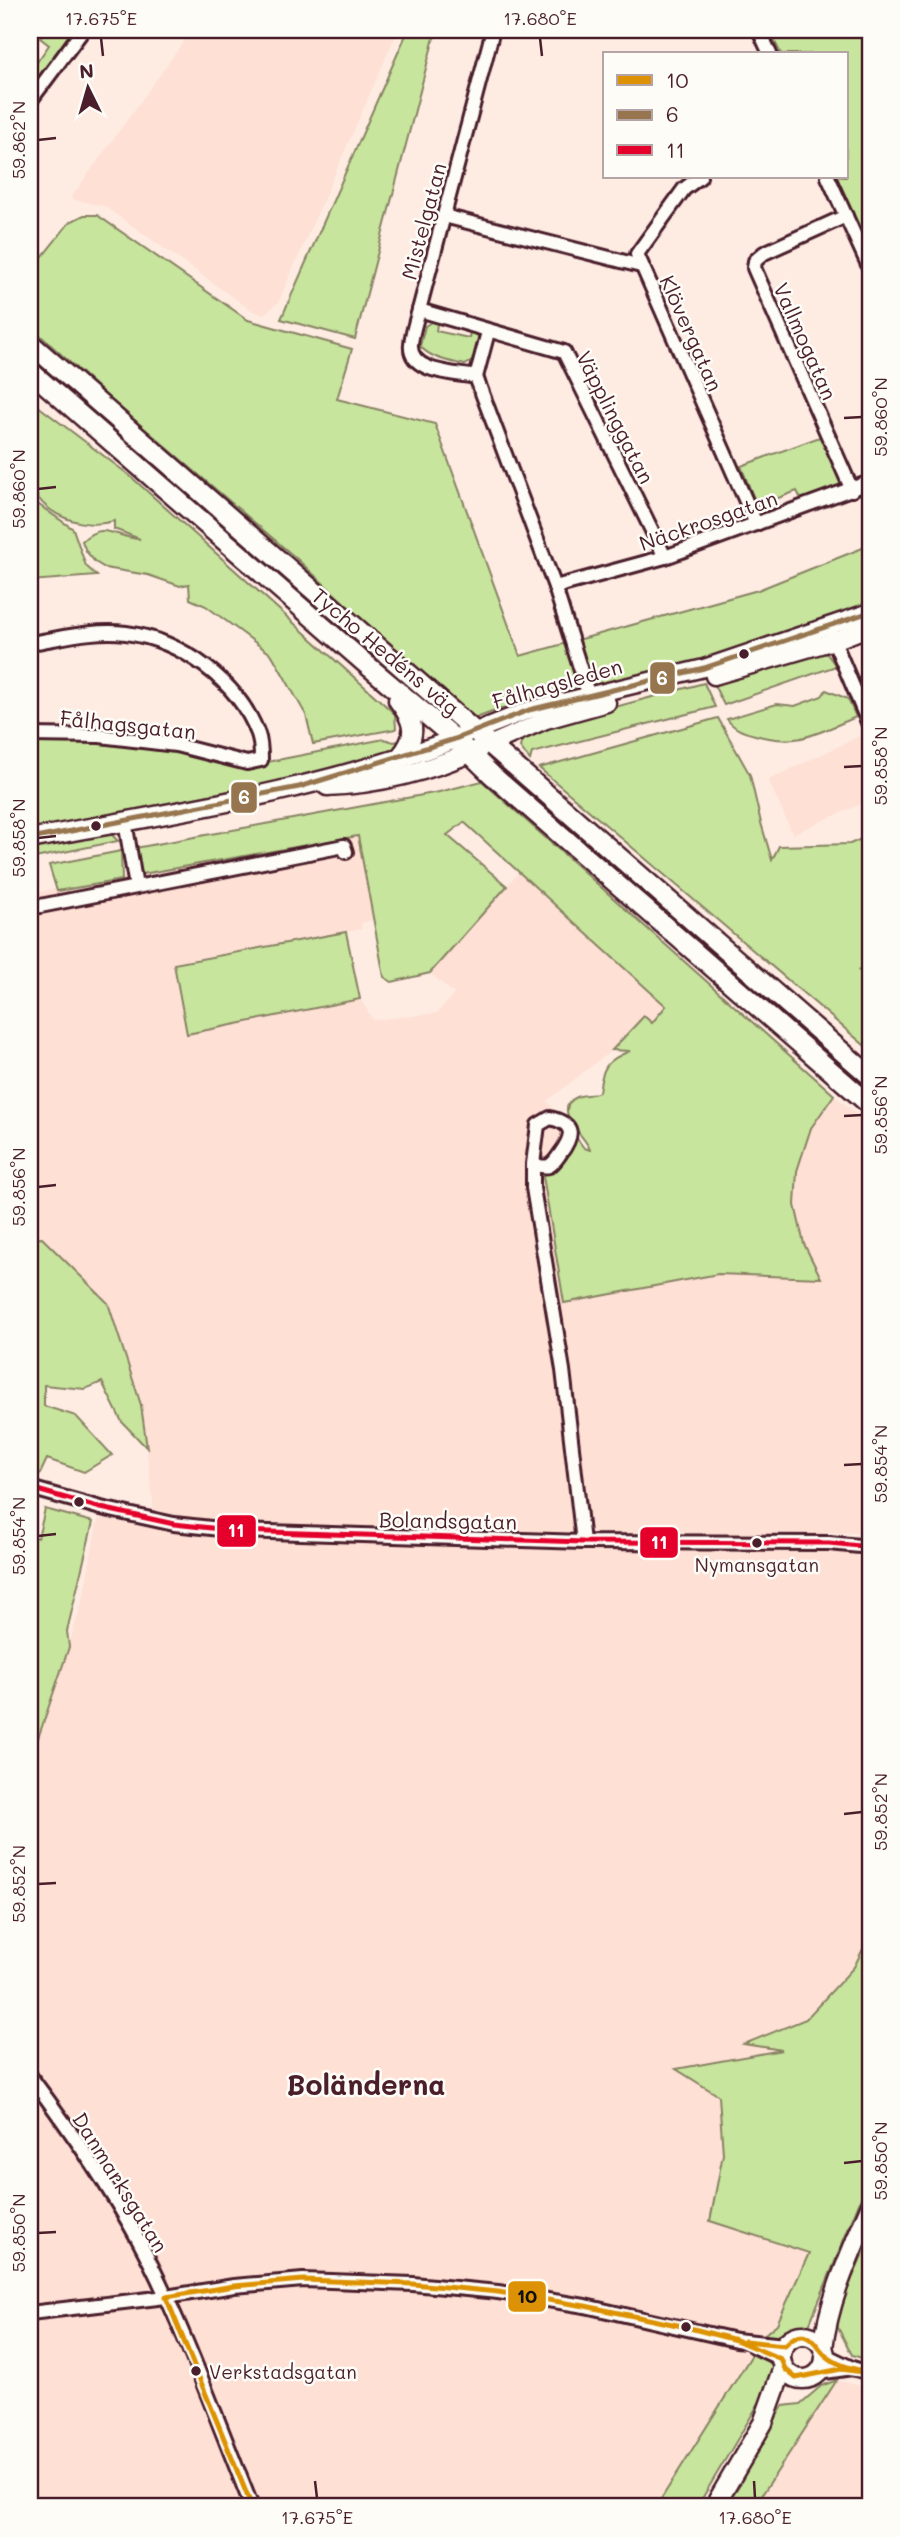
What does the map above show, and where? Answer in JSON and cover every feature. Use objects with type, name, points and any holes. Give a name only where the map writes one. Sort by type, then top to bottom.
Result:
[{"type":"main road","name":"Tycho Hedéns väg","points":[[30,343],[870,1076]]},
{"type":"main road","name":"Tycho Hedéns väg","points":[[30,371],[455,739],[870,1105]]},
{"type":"main road","points":[[379,675],[410,716],[411,743],[400,757]]},
{"type":"main road","name":"Fålhagsleden","points":[[30,839],[299,787],[476,731]]},
{"type":"main road","name":"Fålhagsleden","points":[[299,787],[356,785],[388,779],[470,754],[491,744]]},
{"type":"main road","points":[[714,2507],[762,2423],[783,2397],[811,2376],[824,2362],[826,2325],[835,2292],[870,2207]]},
{"type":"main road","points":[[804,2336],[835,2292]]},
{"type":"main road","points":[[762,2423],[791,2339],[804,2336],[813,2338],[824,2351]]},
{"type":"main road","points":[[783,2357],[788,2373],[811,2376]]},
{"type":"street","points":[[30,101],[83,30]]},
{"type":"street","name":"Mistelgatan","points":[[475,377],[425,367],[416,361],[411,345],[493,30]]},
{"type":"street","points":[[759,30],[769,52]]},
{"type":"street","points":[[641,266],[637,254],[684,189],[699,178]]},
{"type":"street","points":[[828,178],[870,269]]},
{"type":"street","name":"Klövergatan","points":[[444,216],[641,266],[756,524]]},
{"type":"street","name":"Vallmogatan","points":[[846,216],[764,253],[755,261],[754,268],[852,490]]},
{"type":"street","name":"Väpplinggatan","points":[[419,310],[564,352],[665,557]]},
{"type":"street","points":[[488,332],[475,377],[555,587],[591,702]]},
{"type":"street","name":"Näckrosgatan","points":[[555,587],[665,557],[870,482]]},
{"type":"street","name":"Fålhagsleden","points":[[831,634],[870,612]]},
{"type":"street","name":"Fålhagsleden","points":[[491,744],[591,702],[831,634],[870,628]]},
{"type":"street","name":"Fålhagsgatan","points":[[30,643],[95,632],[126,633],[155,639],[201,662],[240,700],[259,735],[261,760],[247,763],[176,745],[100,736],[32,735]]},
{"type":"street","points":[[831,634],[870,727]]},
{"type":"street","name":"Fålhagsleden","points":[[476,731],[529,710],[591,702]]},
{"type":"street","points":[[30,712],[32,735]]},
{"type":"street","points":[[519,769],[514,743],[527,728]]},
{"type":"street","points":[[125,821],[136,887]]},
{"type":"street","points":[[30,908],[344,846],[346,852]]},
{"type":"street","points":[[533,1164],[545,1167],[552,1164],[568,1144],[570,1129],[562,1121],[550,1118],[538,1125],[533,1164],[533,1188],[563,1370],[583,1542]]},
{"type":"street","name":"Bolandsgatan","points":[[30,1488],[101,1508],[174,1524],[292,1535],[583,1542],[793,1542],[870,1547]]},
{"type":"street","name":"Danmarksgatan","points":[[30,2076],[89,2160],[128,2222],[166,2297],[252,2507]]},
{"type":"street","points":[[30,2313],[234,2286],[303,2280],[413,2284],[498,2292],[585,2306],[736,2340],[783,2357]]},
{"type":"street","points":[[824,2351],[852,2368],[870,2373]]},
{"type":"street","points":[[811,2376],[852,2368]]},
{"type":"shaded area","points":[[192,30],[398,30],[278,303],[263,315],[251,310],[104,206],[70,199]]},
{"type":"shaded area","points":[[870,731],[870,800],[793,834],[768,780]]},
{"type":"shaded area","points":[[358,836],[374,920],[361,923],[362,929],[174,964],[187,1033],[360,999],[373,1020],[437,1013],[454,994],[430,973],[519,872],[666,1006],[652,1023],[643,1016],[612,1050],[547,1101],[575,1136],[564,1303],[718,1274],[820,1277],[804,1244],[795,1205],[797,1171],[811,1128],[834,1095],[870,1125],[870,1534],[826,1532],[870,1566],[870,2061],[677,2070],[719,2096],[723,2154],[710,2221],[809,2252],[777,2324],[765,2334],[656,2507],[30,2507],[30,1769],[83,1599],[98,1519],[156,1529],[141,1405],[42,1238],[30,1239],[30,893]]},
{"type":"shaded area","points":[[837,2380],[870,2389],[870,2507],[754,2507]]},
{"type":"green space","points":[[46,30],[72,30],[30,91],[30,72],[49,45],[40,38]]},
{"type":"green space","points":[[408,30],[436,30],[355,339],[281,319]]},
{"type":"green space","points":[[769,30],[870,30],[870,250],[836,178],[848,178],[848,52],[780,52]]},
{"type":"green space","points":[[84,215],[97,215],[248,320],[352,349],[337,399],[435,424],[520,656],[758,590],[870,545],[870,605],[703,661],[611,684],[528,699],[476,718],[461,710],[438,690],[297,559],[109,398],[30,326],[30,272],[70,222]]},
{"type":"green space","points":[[431,322],[437,324],[436,331],[469,338],[470,331],[477,334],[479,340],[474,360],[465,365],[441,359],[424,350],[420,346],[425,326]]},
{"type":"green space","points":[[30,400],[129,475],[395,714],[396,729],[313,744],[306,715],[272,655],[206,606],[190,599],[189,584],[180,586],[148,575],[105,568],[95,562],[82,541],[90,535],[103,531],[140,539],[114,529],[114,521],[76,522],[64,517],[43,503],[35,493],[29,473]]},
{"type":"green space","points":[[825,435],[847,485],[802,501],[797,491],[757,506],[741,466]]},
{"type":"green space","points":[[30,493],[35,502],[73,529],[86,566],[97,576],[30,581]]},
{"type":"green space","points":[[819,653],[827,654],[836,666],[724,705],[714,685]]},
{"type":"green space","points":[[704,683],[715,707],[532,753],[530,760],[520,747],[523,737],[556,723]]},
{"type":"green space","points":[[826,690],[848,699],[856,717],[819,733],[784,740],[747,733],[736,728],[727,719],[777,704],[795,706],[822,696]]},
{"type":"green space","points":[[718,718],[750,775],[772,860],[779,846],[850,844],[870,835],[870,968],[865,965],[858,970],[870,978],[870,1050],[539,768]]},
{"type":"green space","points":[[30,735],[100,736],[262,763],[384,739],[394,742],[403,740],[397,750],[307,776],[30,830]]},
{"type":"green space","points":[[482,781],[834,1095],[811,1128],[797,1171],[795,1205],[804,1244],[821,1278],[718,1274],[564,1303],[543,1176],[575,1136],[584,1148],[590,1150],[568,1116],[569,1103],[577,1097],[599,1092],[604,1071],[610,1062],[630,1051],[612,1050],[644,1016],[652,1023],[666,1006],[464,822],[447,835],[507,886],[430,973],[392,982],[384,977],[358,836],[142,874],[135,848],[439,792]]},
{"type":"green space","points":[[110,833],[118,841],[30,859],[30,848]]},
{"type":"green space","points":[[121,851],[122,880],[57,891],[49,865]]},
{"type":"green space","points":[[346,932],[360,999],[187,1034],[174,964]]},
{"type":"green space","points":[[42,1238],[108,1303],[141,1405],[147,1448],[122,1422],[102,1382],[85,1389],[44,1385],[44,1406],[76,1416],[112,1455],[84,1472],[47,1459],[39,1476],[30,1473],[30,1239]]},
{"type":"green space","points":[[45,1509],[93,1522],[67,1631],[69,1647],[30,1762],[30,1536],[38,1538]]},
{"type":"green space","points":[[870,1935],[870,2169],[865,2188],[809,2325],[774,2342],[771,2383],[697,2507],[656,2507],[765,2334],[777,2324],[809,2253],[710,2221],[723,2154],[719,2096],[676,2069],[782,2050],[744,2044],[806,2019],[854,1967]]},
{"type":"green space","points":[[870,2237],[868,2360],[852,2355],[834,2320]]},
{"type":"green space","points":[[837,2380],[754,2507],[723,2507],[783,2406],[800,2404],[821,2386]]},
{"type":"transit line","name":"6","points":[[30,839],[299,787],[455,739],[529,710],[704,668],[870,612]]},
{"type":"transit line","name":"11","points":[[30,1488],[101,1508],[174,1524],[239,1531],[583,1542],[829,1543],[870,1547]]},
{"type":"transit line","name":"10","points":[[166,2297],[234,2286],[303,2280],[413,2284],[498,2292],[585,2306],[736,2340],[781,2359],[785,2369],[796,2378],[841,2369],[870,2373]]},
{"type":"transit line","name":"10","points":[[166,2297],[252,2507]]},
{"type":"transit line","name":"10","points":[[745,2341],[785,2345],[793,2338],[806,2336],[833,2361],[867,2372]]},
{"type":"place","name":"Nymansgatan","points":[[757,1543]]},
{"type":"place","name":"Verkstadsgatan","points":[[196,2371]]},
{"type":"district","name":"Boländerna","points":[[366,2084]]}]
